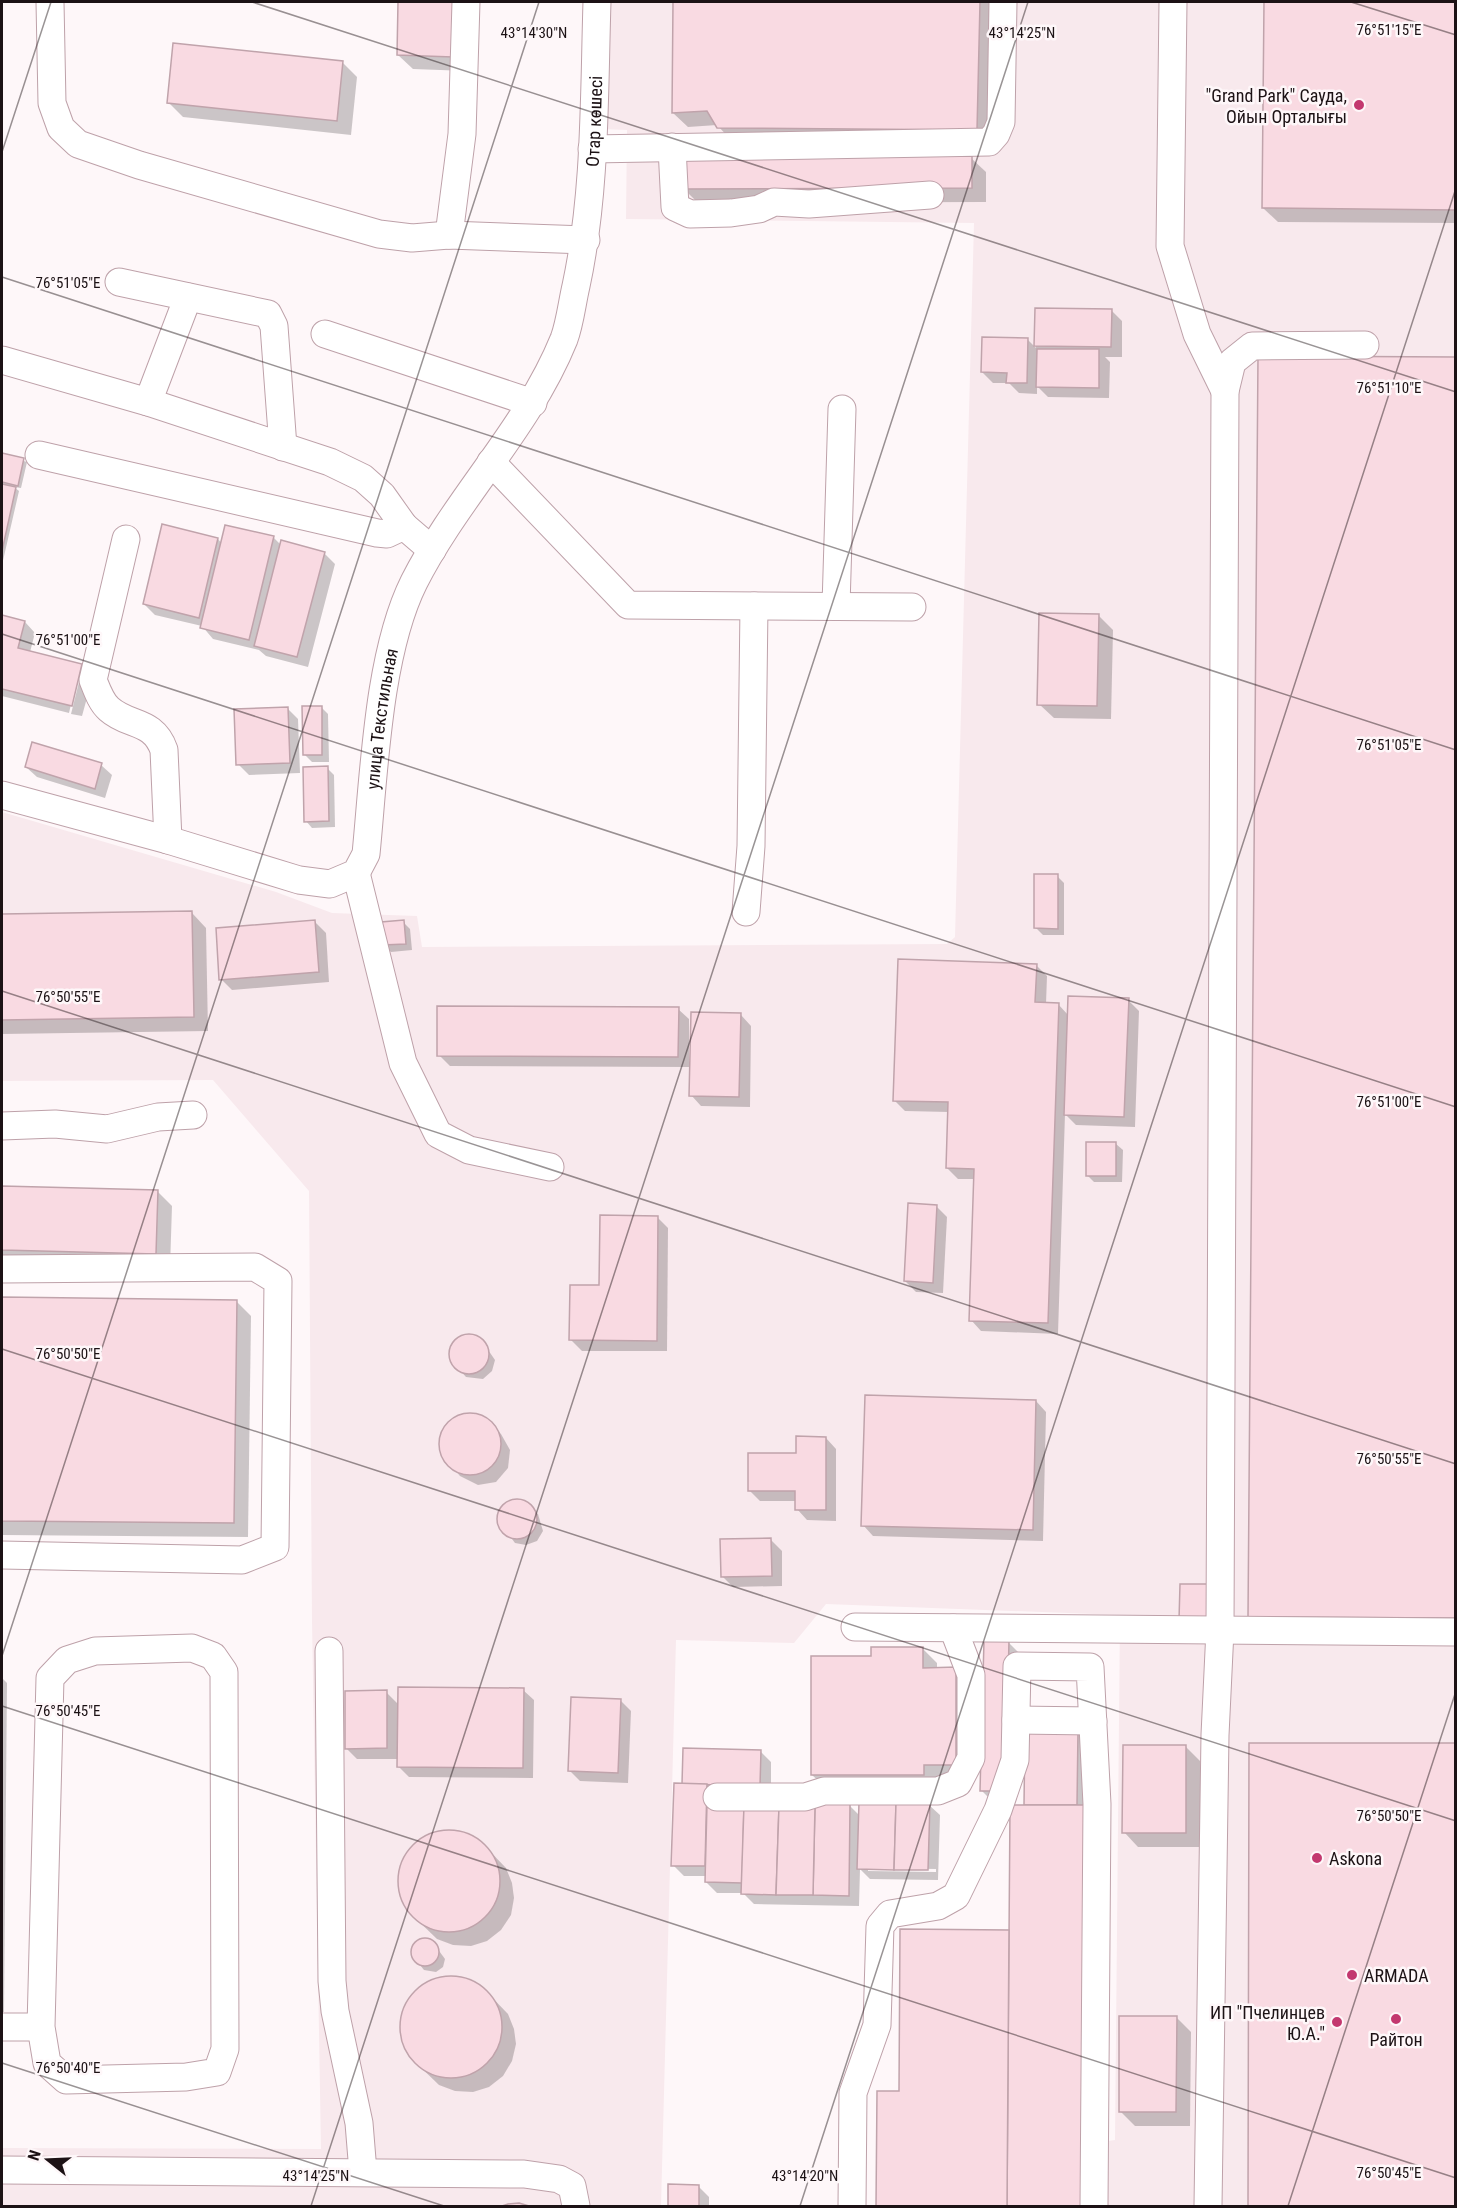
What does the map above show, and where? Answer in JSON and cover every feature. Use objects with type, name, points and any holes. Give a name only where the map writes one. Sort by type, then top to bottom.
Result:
[{"type":"street","points":[[50,2],[52,103],[61,128],[78,144],[150,169],[379,234],[412,238],[449,235],[586,240]]},
{"type":"street","points":[[449,235],[462,134],[466,2]]},
{"type":"street","name":"Отар көшесі","points":[[586,240],[597,2]]},
{"type":"street","points":[[592,149],[989,142],[996,134],[1001,122],[1003,2]]},
{"type":"street","points":[[1173,2],[1170,246],[1197,334],[1225,391]]},
{"type":"street","points":[[672,147],[675,207],[690,214],[759,209],[774,202],[809,204],[930,195]]},
{"type":"street","name":"улица Текстильная","points":[[356,873],[366,854],[386,677],[400,619],[413,584],[432,550],[533,403],[565,338],[586,240]]},
{"type":"street","points":[[119,282],[268,314],[274,326],[283,447]]},
{"type":"street","points":[[148,402],[188,297]]},
{"type":"street","points":[[325,334],[533,403]]},
{"type":"street","points":[[1208,2206],[1215,1735],[1220,1630],[1225,391],[1232,362],[1252,346],[1365,345]]},
{"type":"street","points":[[3,368],[148,402],[330,462],[363,478],[382,495],[404,526],[432,550]]},
{"type":"street","points":[[836,606],[842,409]]},
{"type":"street","points":[[39,454],[377,533],[387,534],[404,526]]},
{"type":"street","points":[[491,462],[628,605],[912,607]]},
{"type":"street","points":[[126,539],[93,680],[109,710],[155,732],[161,741],[164,750],[168,840]]},
{"type":"street","points":[[746,912],[751,846],[754,606]]},
{"type":"street","points":[[2,795],[168,840],[299,880],[330,884],[356,873],[403,1063],[438,1134],[469,1150],[550,1167]]},
{"type":"street","points":[[2,1126],[55,1125],[107,1129],[158,1117],[193,1115]]},
{"type":"street","points":[[2,1269],[255,1267],[278,1281],[278,1293],[275,1547],[242,1560],[2,1555]]},
{"type":"street","points":[[855,1627],[1455,1632]]},
{"type":"street","points":[[717,1797],[805,1797],[824,1791],[938,1791],[958,1783],[970,1758],[971,1675],[953,1628]]},
{"type":"street","points":[[192,1648],[213,1656],[224,1672],[225,2049],[217,2072],[186,2077],[66,2080],[47,2063],[40,2027],[50,1678],[67,1660],[95,1651],[192,1648]]},
{"type":"street","points":[[329,1652],[332,1981],[334,2011],[359,2123],[363,2172]]},
{"type":"street","points":[[852,2206],[853,2093],[877,2025],[880,1926],[890,1914],[938,1906],[956,1896],[1001,1800],[1015,1760],[1017,1666],[1090,1667],[1097,1804],[1094,2206]]},
{"type":"street","points":[[1016,1720],[1093,1721]]},
{"type":"street","points":[[2,2026],[40,2027]]},
{"type":"street","points":[[2,2170],[524,2174],[559,2179],[572,2186],[576,2206]]},
{"type":"shaded area","points":[[608,2],[1455,2],[1455,2206],[1107,2206],[1108,2141],[1115,2140],[1120,1615],[826,1604],[794,1643],[676,1640],[661,2206],[2,2206],[2,2148],[321,2149],[312,1621],[309,1191],[213,1080],[2,1081],[2,812],[276,892],[332,913],[417,916],[422,947],[947,944],[955,937],[974,223],[626,219],[627,130],[602,129]]},
{"type":"building","points":[[398,2],[455,2],[453,57],[397,55]]},
{"type":"building","points":[[673,2],[980,2],[977,130],[717,128],[707,111],[672,113]]},
{"type":"building","name":"\"Grand Park\" Сауда, Ойын Орталығы","points":[[1264,2],[1456,2],[1456,210],[1262,208]]},
{"type":"building","points":[[173,43],[343,61],[337,121],[167,103]]},
{"type":"building","points":[[972,156],[972,188],[682,189],[682,157]]},
{"type":"building","points":[[1035,308],[1112,309],[1111,347],[1034,346]]},
{"type":"building","points":[[982,337],[1028,338],[1027,383],[1006,383],[1007,373],[981,372]]},
{"type":"building","points":[[1037,349],[1099,349],[1099,388],[1036,387]]},
{"type":"building","points":[[1258,356],[1456,357],[1456,1618],[1248,1617]]},
{"type":"building","points":[[2,453],[24,458],[18,486],[2,482]]},
{"type":"building","points":[[2,484],[16,487],[2,551]]},
{"type":"building","points":[[162,524],[218,538],[199,618],[143,604]]},
{"type":"building","points":[[225,525],[274,536],[249,640],[200,628]]},
{"type":"building","points":[[281,540],[325,552],[297,657],[254,646]]},
{"type":"building","points":[[1039,613],[1099,614],[1097,706],[1037,705]]},
{"type":"building","points":[[2,615],[25,621],[18,648],[82,664],[72,706],[2,689]]},
{"type":"building","points":[[302,706],[322,706],[322,755],[303,755]]},
{"type":"building","points":[[288,707],[290,763],[236,765],[234,709]]},
{"type":"building","points":[[32,742],[102,763],[95,789],[25,767]]},
{"type":"building","points":[[328,766],[329,821],[304,822],[303,767]]},
{"type":"building","points":[[1034,874],[1058,874],[1058,929],[1034,928]]},
{"type":"building","points":[[192,911],[194,1017],[2,1020],[2,914]]},
{"type":"building","points":[[315,920],[319,972],[219,980],[216,928]]},
{"type":"building","points":[[404,920],[406,944],[382,945],[381,922]]},
{"type":"building","points":[[898,959],[1037,964],[1035,1002],[1059,1003],[1048,1323],[969,1321],[974,1169],[946,1168],[948,1102],[893,1101]]},
{"type":"building","points":[[1068,996],[1129,998],[1124,1117],[1064,1115]]},
{"type":"building","points":[[437,1006],[679,1007],[678,1057],[437,1056]]},
{"type":"building","points":[[691,1012],[741,1013],[739,1097],[689,1096]]},
{"type":"building","points":[[1086,1142],[1116,1142],[1116,1176],[1086,1176]]},
{"type":"building","points":[[2,1186],[158,1190],[156,1254],[2,1250]]},
{"type":"building","points":[[908,1203],[937,1205],[933,1283],[904,1281]]},
{"type":"building","points":[[600,1215],[658,1216],[657,1341],[569,1340],[570,1285],[599,1285]]},
{"type":"building","points":[[2,1297],[237,1300],[234,1523],[2,1521]]},
{"type":"building","points":[[469,1334],[477,1335],[483,1340],[488,1346],[488,1362],[483,1368],[477,1373],[469,1374],[461,1373],[455,1368],[450,1362],[449,1354],[450,1346],[455,1340],[461,1335]]},
{"type":"building","points":[[865,1395],[1036,1400],[1033,1530],[861,1526]]},
{"type":"building","points":[[470,1413],[492,1422],[501,1444],[492,1466],[470,1475],[448,1466],[439,1444],[448,1422]]},
{"type":"building","points":[[796,1436],[826,1437],[826,1510],[795,1510],[795,1491],[748,1491],[748,1453],[796,1453]]},
{"type":"building","points":[[517,1499],[525,1500],[531,1505],[536,1511],[536,1527],[531,1533],[525,1538],[517,1539],[509,1538],[503,1533],[498,1527],[497,1519],[498,1511],[503,1505],[509,1500]]},
{"type":"building","points":[[771,1538],[772,1576],[721,1577],[720,1539]]},
{"type":"building","points":[[1180,1584],[1213,1584],[1212,1620],[1179,1620]]},
{"type":"building","points":[[984,1640],[1009,1640],[1006,1768],[997,1791],[980,1791]]},
{"type":"building","points":[[871,1647],[923,1647],[923,1668],[956,1667],[956,1765],[924,1765],[924,1775],[811,1775],[811,1656],[871,1656]]},
{"type":"building","points":[[398,1687],[524,1688],[523,1768],[397,1767]]},
{"type":"building","points":[[387,1690],[387,1748],[345,1749],[345,1691]]},
{"type":"building","points":[[571,1697],[621,1699],[618,1773],[568,1771]]},
{"type":"building","points":[[1025,1729],[1078,1730],[1077,1805],[1024,1805]]},
{"type":"building","name":"ARMADA","points":[[1249,1743],[1456,1743],[1456,2206],[1248,2206]]},
{"type":"building","points":[[1123,1745],[1186,1745],[1186,1833],[1122,1833]]},
{"type":"building","points":[[683,1748],[761,1750],[760,1786],[682,1784]]},
{"type":"building","points":[[674,1783],[707,1784],[705,1866],[671,1866]]},
{"type":"building","points":[[859,1802],[896,1803],[894,1870],[857,1869]]},
{"type":"building","points":[[896,1803],[930,1803],[928,1870],[894,1870]]},
{"type":"building","points":[[707,1804],[744,1805],[742,1883],[705,1882]]},
{"type":"building","points":[[815,1804],[850,1804],[849,1896],[813,1895]]},
{"type":"building","points":[[744,1805],[779,1806],[776,1895],[741,1894]]},
{"type":"building","points":[[1010,1805],[1087,1805],[1084,2206],[1007,2206]]},
{"type":"building","points":[[779,1806],[815,1807],[813,1895],[776,1895]]},
{"type":"building","points":[[449,1830],[469,1834],[485,1845],[496,1861],[500,1881],[496,1901],[485,1917],[469,1928],[449,1932],[429,1928],[413,1917],[402,1901],[398,1881],[402,1861],[413,1845],[429,1834]]},
{"type":"building","points":[[900,1929],[1009,1930],[1007,2206],[876,2206],[877,2091],[899,2091]]},
{"type":"building","points":[[425,1938],[435,1942],[439,1952],[435,1962],[425,1966],[415,1962],[411,1952],[415,1942]]},
{"type":"building","points":[[451,1976],[471,1980],[487,1991],[498,2007],[502,2027],[498,2047],[487,2063],[471,2074],[451,2078],[431,2074],[415,2063],[404,2047],[400,2027],[404,2007],[415,1991],[431,1980]]},
{"type":"building","points":[[1119,2016],[1177,2016],[1176,2112],[1119,2112]]},
{"type":"building","points":[[668,2184],[699,2185],[699,2206],[668,2206]]},
{"type":"building","points":[[519,2203],[529,2206],[502,2206],[508,2204]]},
{"type":"place","name":"\"Grand Park\" Сауда, Ойын Орталығы","points":[[1359,105]]},
{"type":"place","name":"Askona","points":[[1317,1858]]},
{"type":"place","name":"ARMADA","points":[[1352,1975]]},
{"type":"place","name":"Райтон","points":[[1396,2019]]},
{"type":"place","name":"ИП \"Пчелинцев Ю.А.\"","points":[[1337,2022]]}]
